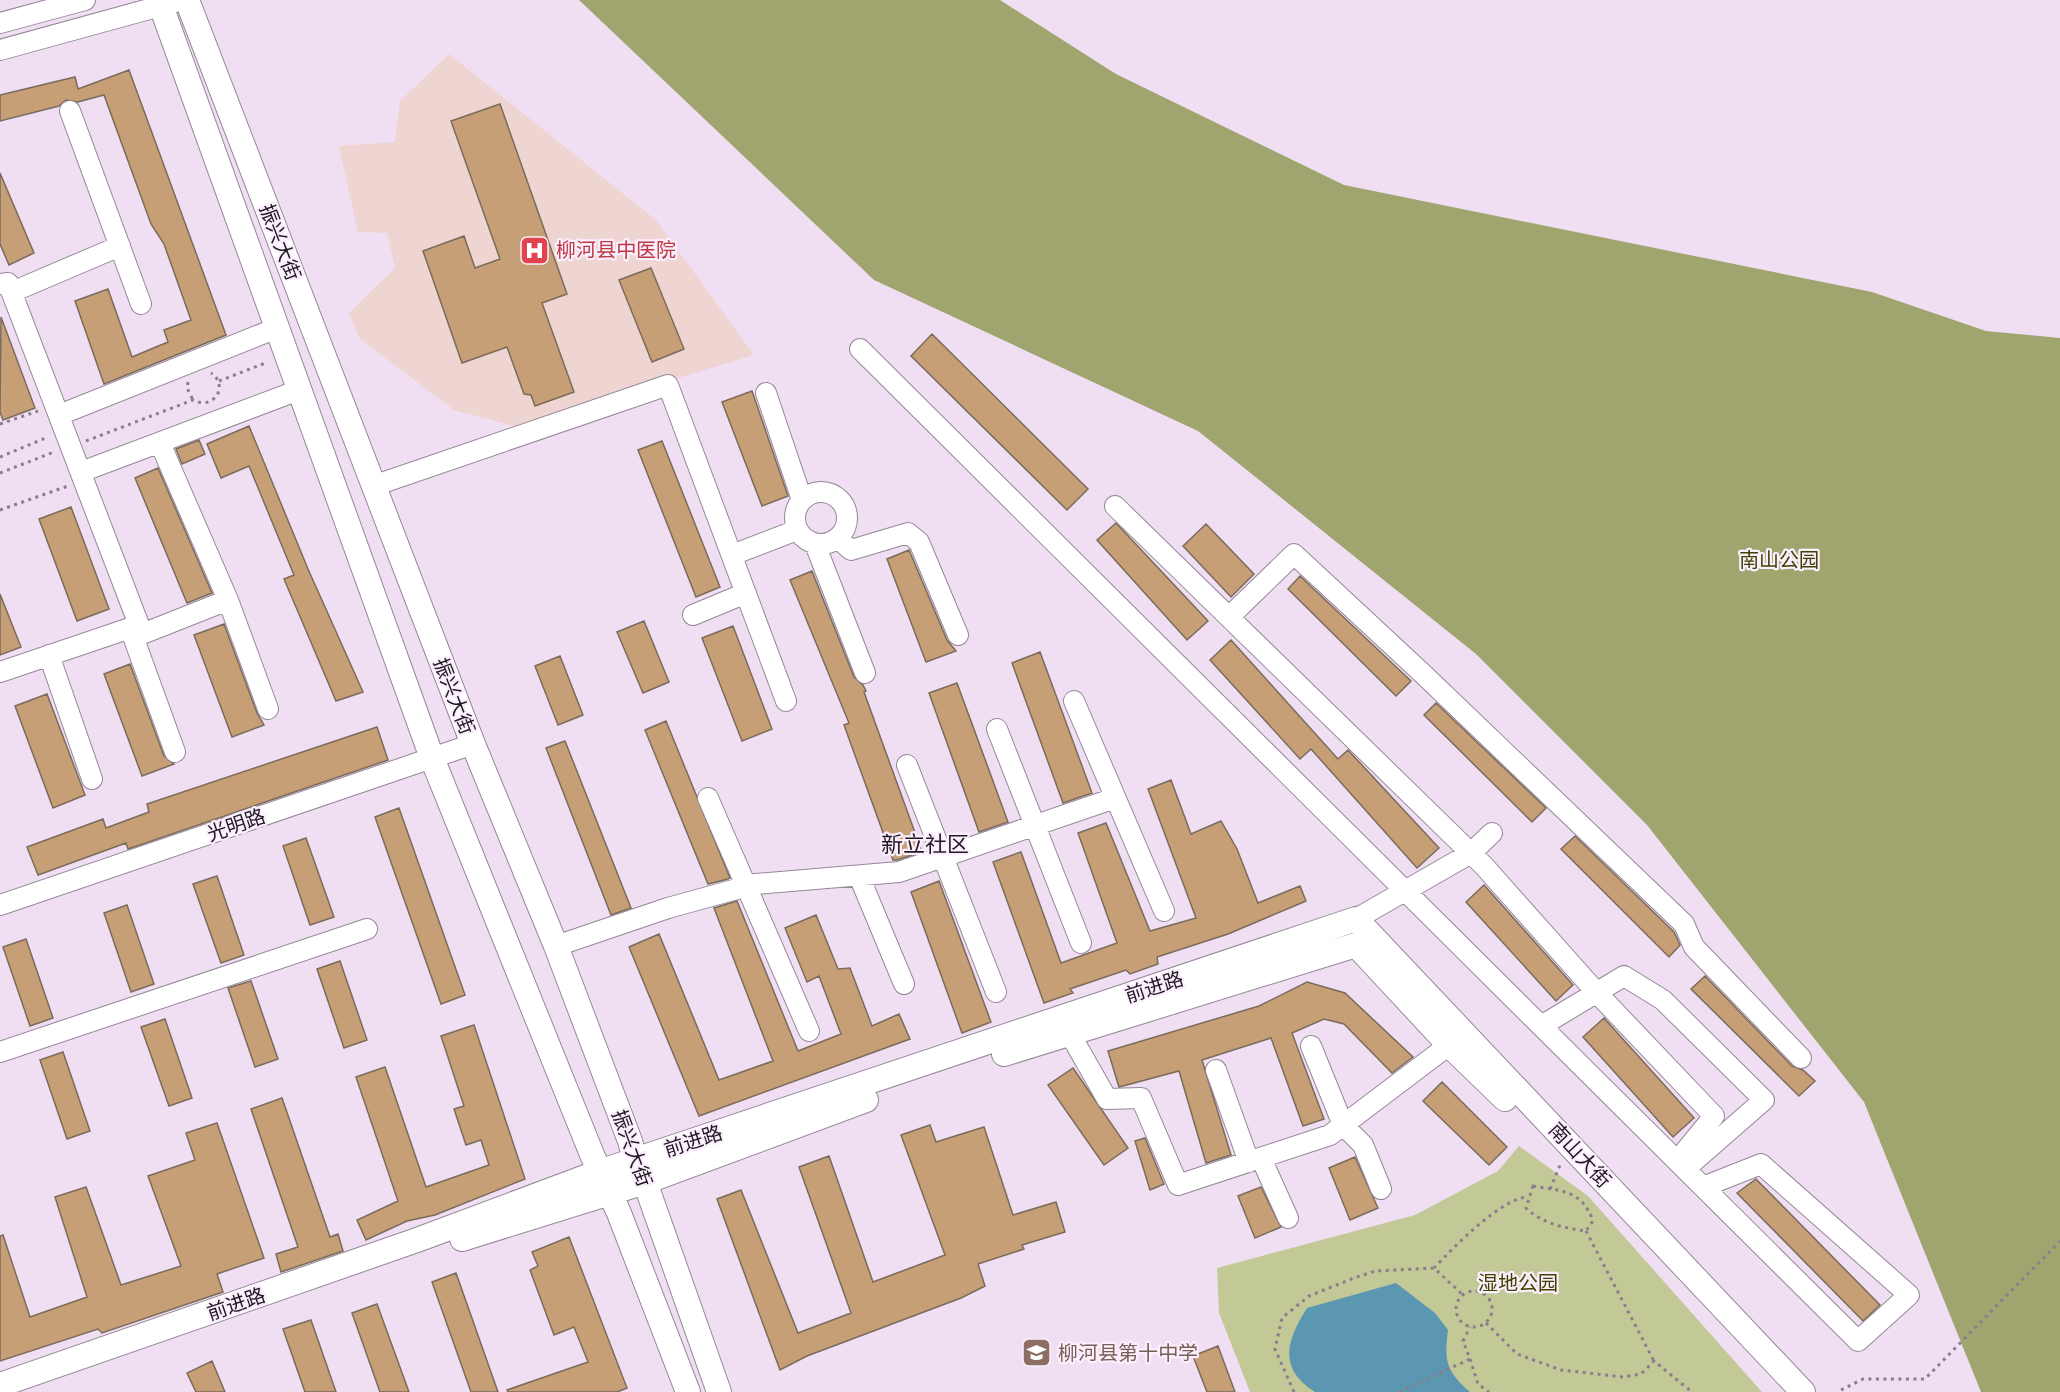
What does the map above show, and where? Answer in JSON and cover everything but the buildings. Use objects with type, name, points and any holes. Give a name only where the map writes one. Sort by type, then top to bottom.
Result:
[{"type":"street","points":[[0,23],[85,0]]},
{"type":"street","name":"振兴大街","points":[[188,0],[473,744],[556,946],[630,1141],[634,1160],[645,1182],[719,1392]]},
{"type":"street","points":[[0,50],[168,2]]},
{"type":"street","name":"振兴大街","points":[[168,2],[277,328],[432,758],[688,1392]]},
{"type":"street","points":[[70,111],[141,304]]},
{"type":"street","points":[[120,246],[6,288],[82,476],[176,752]]},
{"type":"street","points":[[57,410],[277,328]]},
{"type":"street","points":[[860,349],[1406,892],[1858,1341],[1909,1295],[1761,1164],[1703,1187]]},
{"type":"street","points":[[373,486],[668,385],[786,701]]},
{"type":"street","points":[[82,476],[160,443],[299,390]]},
{"type":"street","points":[[766,393],[802,500]]},
{"type":"street","points":[[160,443],[228,600],[268,709]]},
{"type":"street","points":[[821,493],[839,501],[846,520],[837,538],[823,544],[815,544],[802,536],[797,530],[796,509],[802,500],[821,493]]},
{"type":"street","points":[[1115,506],[1471,853],[1597,993],[1714,1116],[1681,1165]]},
{"type":"street","points":[[732,555],[797,530]]},
{"type":"street","points":[[837,538],[851,550],[908,533],[919,542],[958,635]]},
{"type":"street","points":[[815,544],[865,673]]},
{"type":"street","points":[[1229,617],[1293,554],[1431,681],[1684,924],[1694,947],[1801,1058]]},
{"type":"street","points":[[693,615],[746,593]]},
{"type":"street","points":[[134,626],[142,634],[228,600]]},
{"type":"street","points":[[0,672],[134,626]]},
{"type":"street","points":[[49,656],[92,779]]},
{"type":"street","points":[[1074,701],[1164,910]]},
{"type":"street","points":[[997,729],[1081,943]]},
{"type":"street","name":"光明路","points":[[0,905],[473,744]]},
{"type":"street","points":[[908,765],[996,992]]},
{"type":"street","points":[[708,798],[809,1031]]},
{"type":"street","points":[[556,946],[668,908],[746,886],[899,872],[1115,798]]},
{"type":"street","points":[[1356,919],[1471,853],[1492,833]]},
{"type":"street","points":[[859,876],[904,984]]},
{"type":"street","name":"前进路","points":[[31,1392],[425,1251],[604,1182],[634,1160],[1356,919]]},
{"type":"street","name":"南山大街","points":[[1356,919],[1803,1392]]},
{"type":"street","points":[[0,1052],[366,929]]},
{"type":"street","name":"前进路","points":[[0,1385],[417,1240],[604,1182],[645,1182],[914,1082],[1356,945]]},
{"type":"street","name":"南山大街","points":[[1356,945],[1449,1045],[1563,1155],[1789,1392]]},
{"type":"street","points":[[1541,1026],[1624,976],[1664,1000],[1764,1100],[1681,1165]]},
{"type":"street","points":[[1070,1034],[1107,1099],[1142,1098],[1179,1185],[1330,1135],[1449,1045]]},
{"type":"street","points":[[1311,1046],[1343,1125],[1363,1145],[1381,1189]]},
{"type":"street","points":[[1216,1070],[1255,1160],[1288,1218]]},
{"type":"path","points":[[219,381],[287,355]]},
{"type":"path","points":[[0,473],[193,400],[204,404],[215,399],[220,391],[219,381],[213,374],[205,371]]},
{"type":"path","points":[[193,400],[187,388],[194,374]]},
{"type":"path","points":[[0,424],[57,410]]},
{"type":"path","points":[[0,510],[82,476]]},
{"type":"path","points":[[1550,1189],[1563,1155]]},
{"type":"path","points":[[1533,1186],[1570,1192],[1588,1206],[1593,1221],[1586,1231],[1563,1228],[1539,1220],[1526,1208],[1533,1186]]},
{"type":"path","points":[[1294,1392],[1275,1349],[1282,1318],[1309,1296],[1354,1278],[1376,1271],[1434,1268],[1453,1248],[1496,1213],[1520,1197],[1528,1197]]},
{"type":"path","points":[[1586,1231],[1654,1361],[1692,1392]]},
{"type":"path","points":[[1841,1390],[1863,1379],[1925,1379],[2060,1240]]},
{"type":"path","points":[[1434,1268],[1463,1295]]},
{"type":"path","points":[[1470,1327],[1457,1316],[1457,1305],[1463,1295],[1475,1292],[1486,1296],[1492,1307],[1490,1319],[1485,1323],[1470,1327],[1463,1341],[1478,1384],[1489,1392]]},
{"type":"path","points":[[1485,1323],[1517,1354],[1561,1370],[1623,1377],[1641,1374],[1654,1361]]},
{"type":"path","points":[[1399,1392],[1470,1359]]},
{"type":"shaded area","name":"柳河县中医院","points":[[449,54],[656,220],[754,355],[518,427],[454,410],[360,339],[349,313],[395,268],[387,233],[358,232],[339,146],[395,142],[400,101]]},
{"type":"green space","name":"南山公园","points":[[579,0],[1000,0],[1116,74],[1344,185],[1872,292],[1986,331],[2060,338],[2060,1392],[1981,1392],[1864,1102],[1647,825],[1476,654],[1198,431],[874,280]]},
{"type":"green space","name":"湿地公园","points":[[1519,1146],[1588,1196],[1762,1392],[1250,1392],[1219,1313],[1217,1268],[1415,1215],[1498,1171]]},
{"type":"water","points":[[1396,1283],[1435,1313],[1448,1330],[1446,1350],[1448,1365],[1456,1378],[1470,1392],[1315,1392],[1303,1383],[1290,1363],[1289,1353],[1294,1331],[1307,1308]]},
{"type":"place","name":"柳河县中医院","points":[[535,250]]},
{"type":"place","name":"柳河县第十中学","points":[[1037,1353]]},
{"type":"district","name":"新立社区","points":[[925,844]]}]
